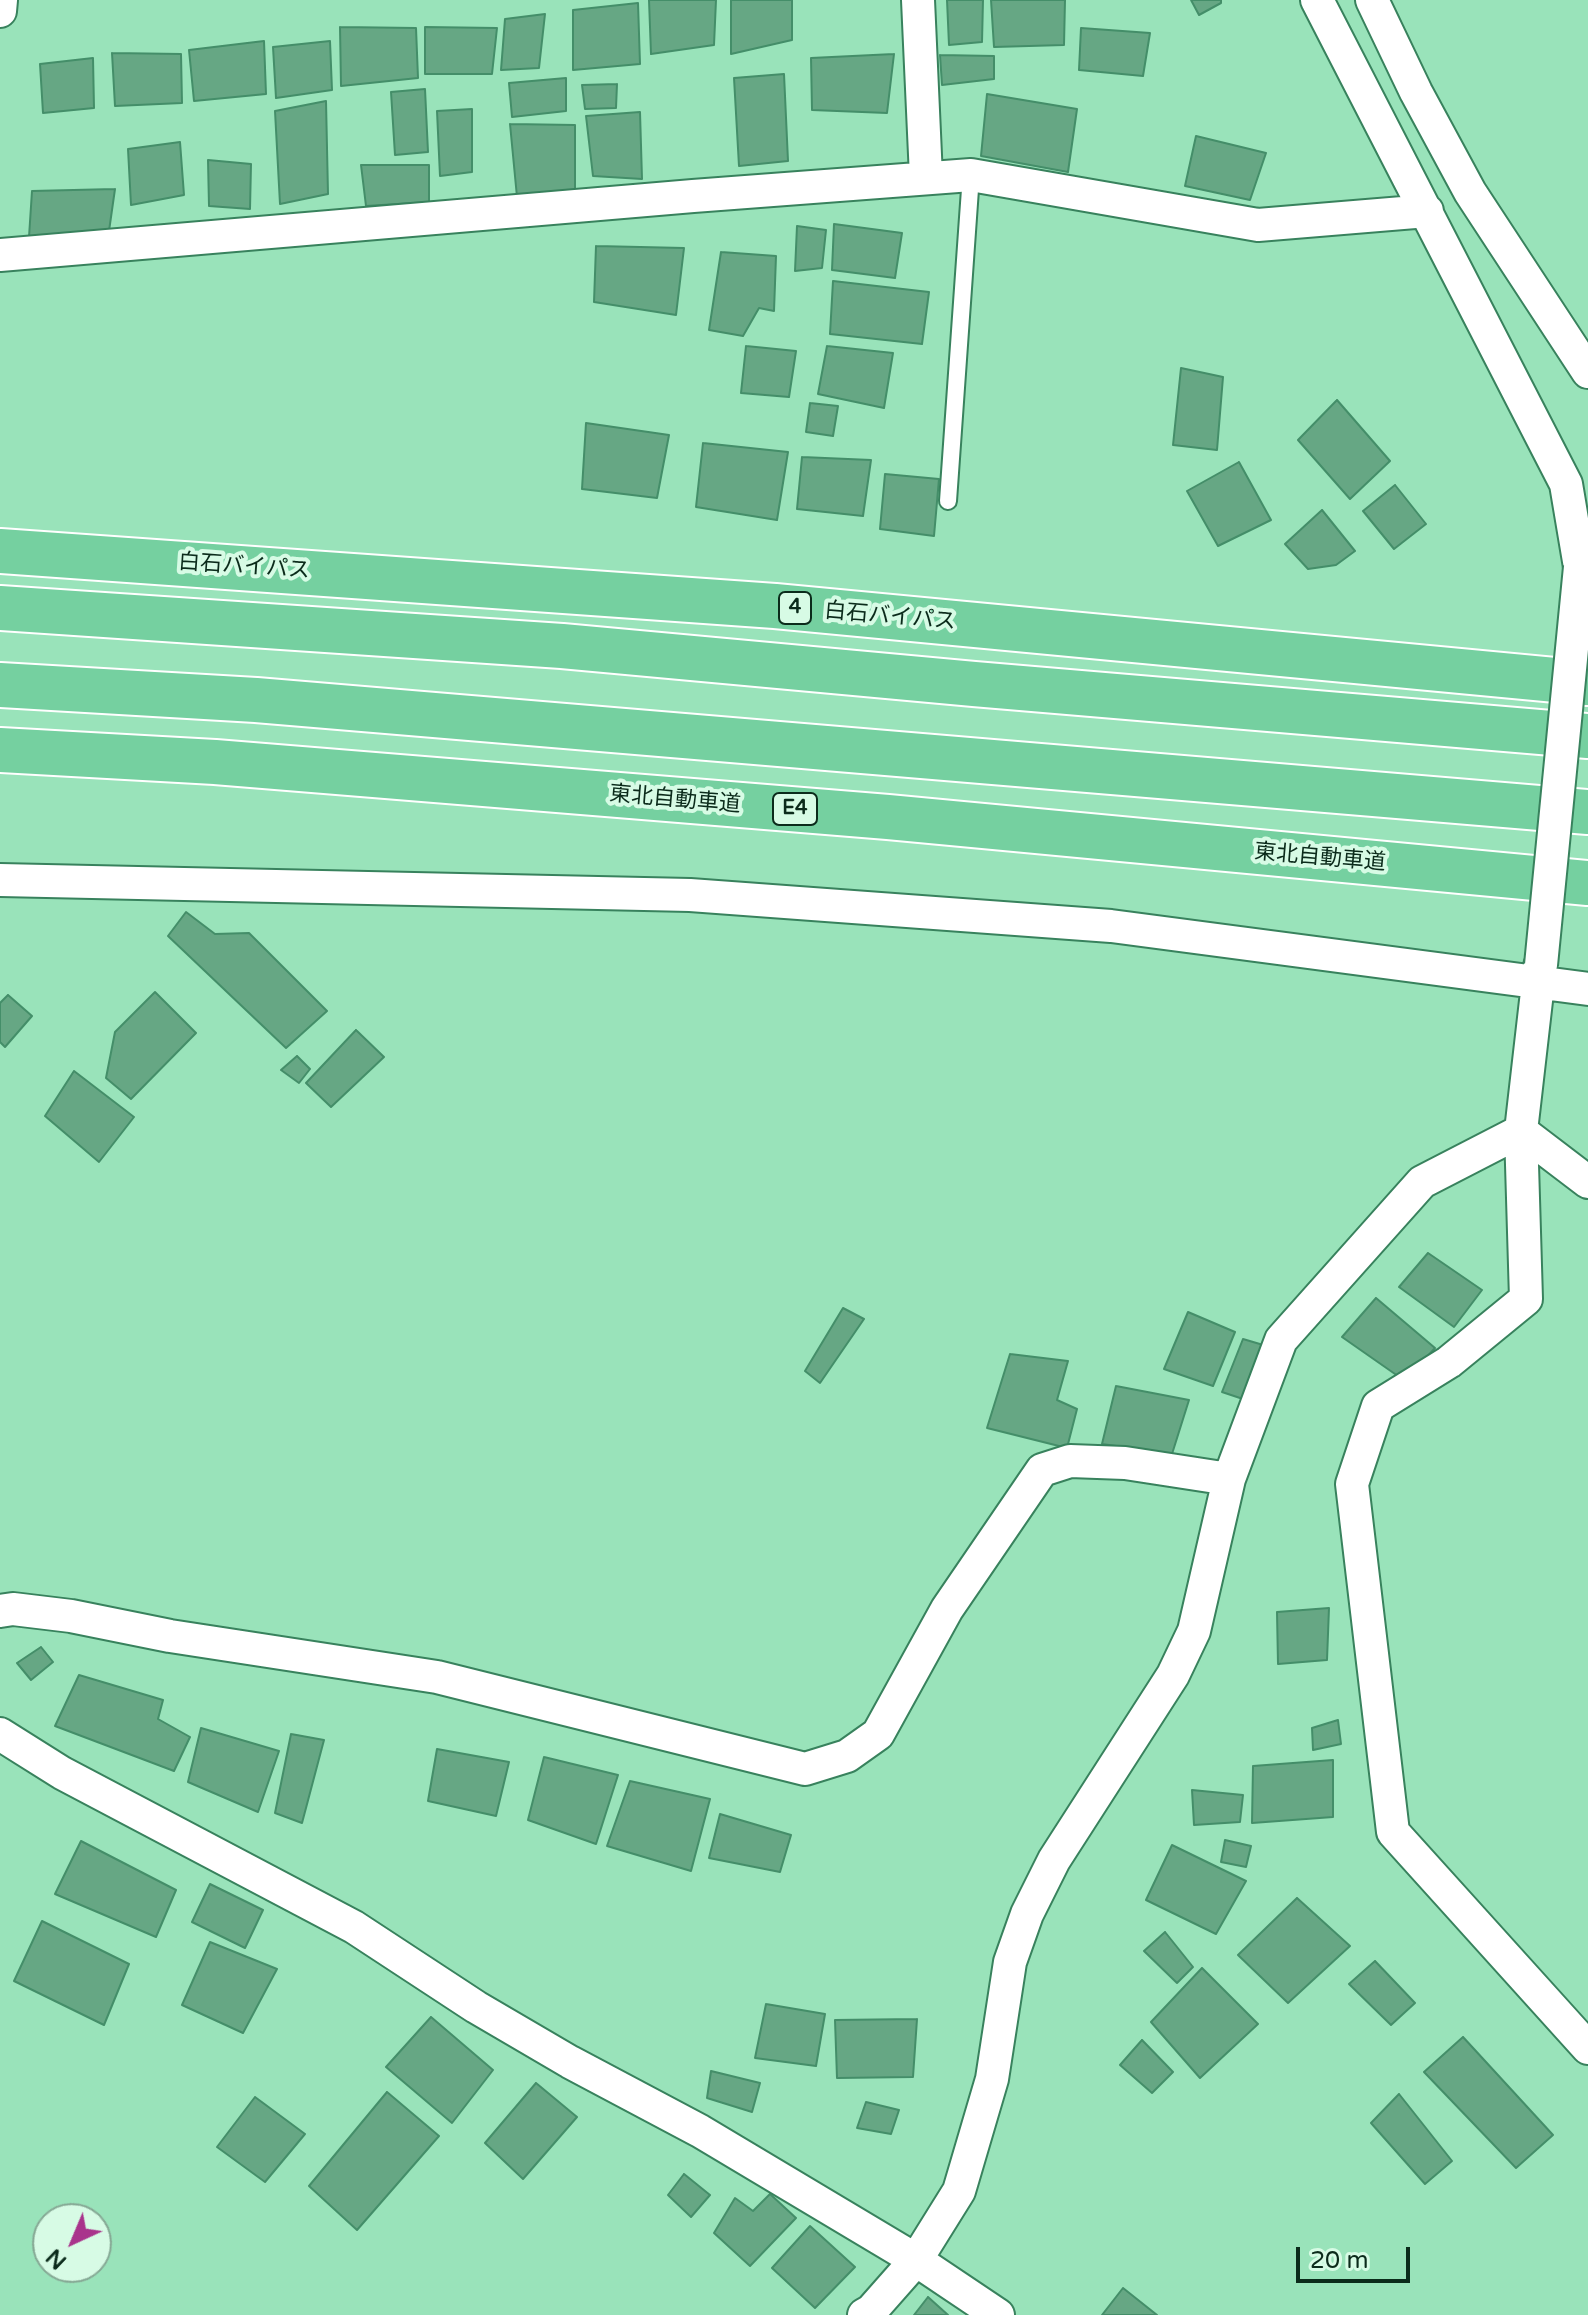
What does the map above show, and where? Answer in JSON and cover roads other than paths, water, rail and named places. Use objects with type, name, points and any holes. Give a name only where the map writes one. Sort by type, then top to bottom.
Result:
[{"type":"highway","name":"白石バイパス","points":[[0,551],[775,606],[1588,683]]},
{"type":"highway","points":[[0,608],[562,646],[1588,736]]},
{"type":"highway","points":[[0,685],[272,701],[1588,812]]},
{"type":"highway","name":"東北自動車道","points":[[0,750],[215,762],[888,817],[1588,883]]},
{"type":"street","points":[[0,11],[1,0]]},
{"type":"street","points":[[918,0],[926,177]]},
{"type":"street","points":[[1317,0],[1566,484],[1580,567],[1521,1131],[1526,1299],[1449,1362],[1378,1406],[1352,1484],[1393,1832],[1588,2048]]},
{"type":"street","points":[[1372,0],[1416,92],[1470,192],[1588,372]]},
{"type":"street","points":[[0,255],[971,175],[1258,225],[1427,211]]},
{"type":"street","points":[[0,880],[705,896],[1111,926],[1539,975],[1588,989]]},
{"type":"street","points":[[1521,1131],[1588,1182]]},
{"type":"street","points":[[864,2315],[916,2260],[959,2191],[992,2079],[1010,1962],[1027,1914],[1054,1860],[1173,1675],[1194,1631],[1229,1479],[1281,1340],[1422,1182],[1521,1131]]},
{"type":"street","points":[[0,1611],[13,1609],[71,1616],[170,1636],[437,1677],[805,1769],[847,1756],[878,1734],[947,1609],[1042,1470],[1070,1461],[1111,1463],[1229,1479]]},
{"type":"street","points":[[0,1734],[62,1773],[354,1927],[476,2007],[570,2062],[700,2131],[916,2260],[998,2315]]},
{"type":"lane","points":[[948,501],[971,175]]}]
